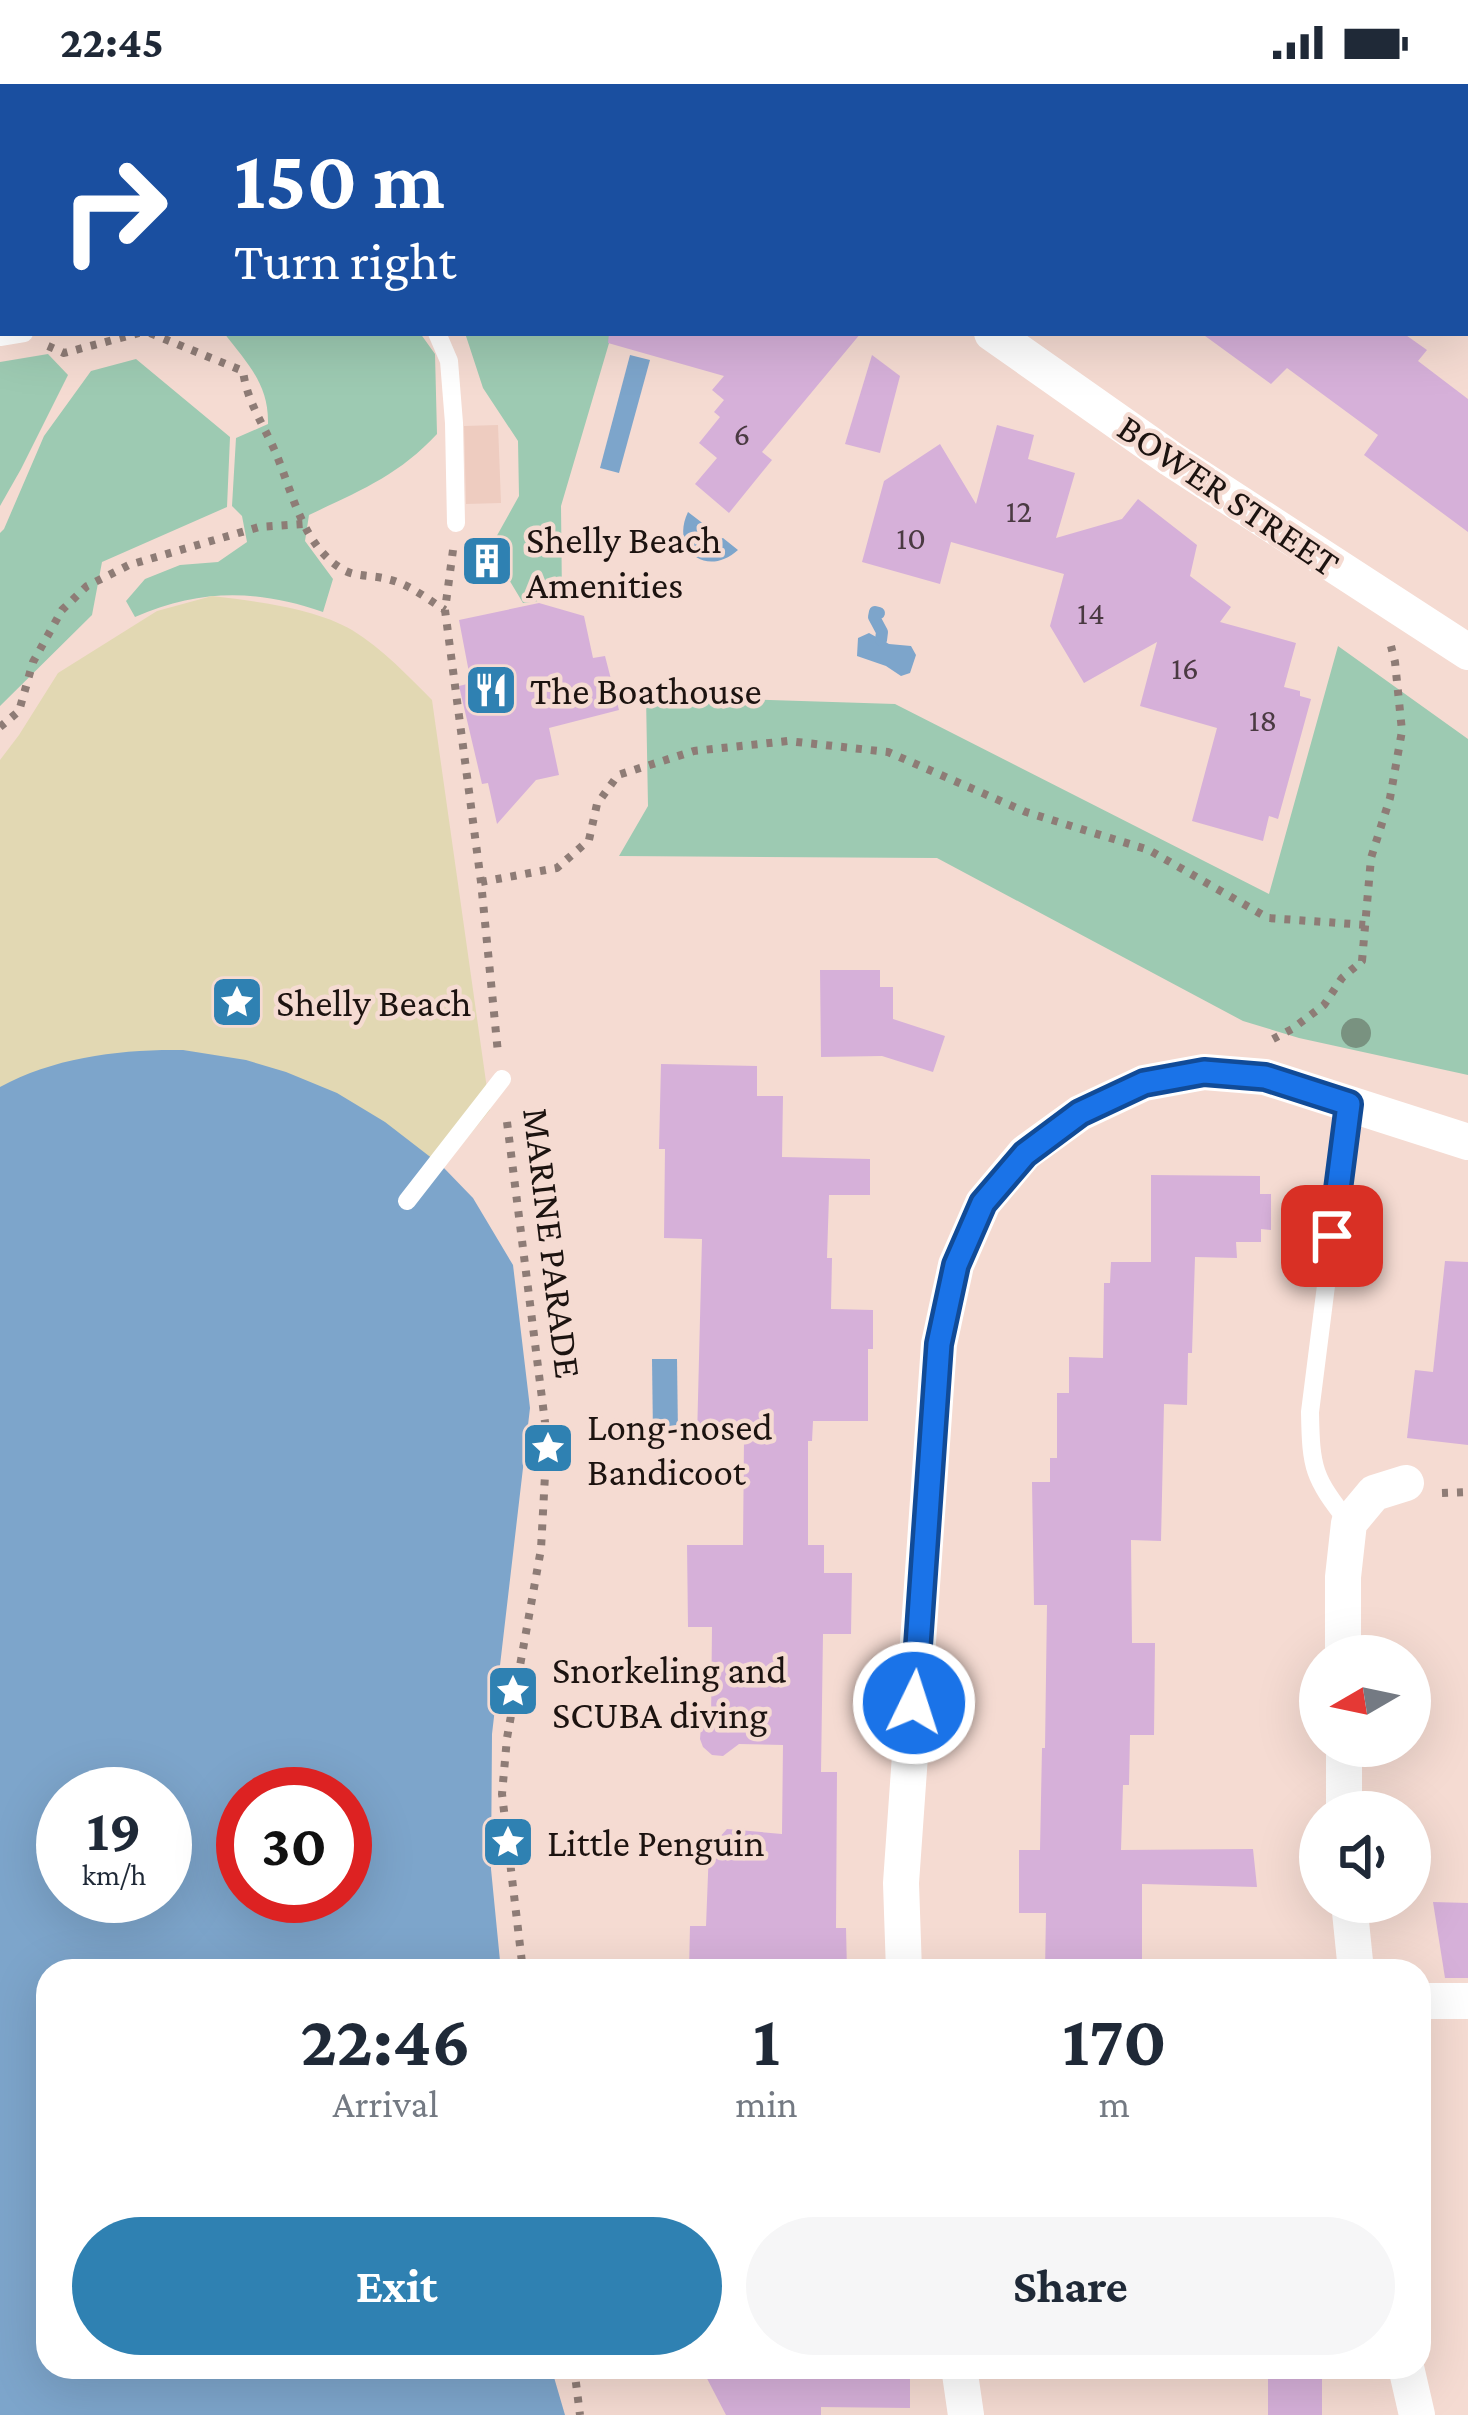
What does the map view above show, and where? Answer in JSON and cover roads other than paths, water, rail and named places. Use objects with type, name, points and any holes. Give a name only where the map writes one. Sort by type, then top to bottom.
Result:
[{"type":"street","name":"BOWER STREET","points":[[996,336],[1171,459],[1468,652]]},
{"type":"street","points":[[904,1959],[901,1883],[939,1344],[956,1265],[983,1203],[1025,1154],[1080,1113],[1144,1083],[1204,1072],[1265,1077],[1468,1142]]},
{"type":"street","points":[[1343,1635],[1348,1523],[1374,1493],[1406,1483]]},
{"type":"street","points":[[1351,1923],[1355,1959]]},
{"type":"street","points":[[1431,2001],[1468,2001]]},
{"type":"street","points":[[961,2379],[966,2415]]},
{"type":"street","points":[[1409,2379],[1417,2415]]},
{"type":"lane","points":[[438,336],[449,361],[456,523]]},
{"type":"lane","points":[[407,1201],[502,1079]]},
{"type":"lane","points":[[1348,1523],[1324,1491],[1311,1461],[1310,1412],[1349,1104]]},
{"type":"water","points":[[630,355],[650,360],[619,473],[600,468]]},
{"type":"water","points":[[688,512],[705,525],[704,535],[715,541],[723,538],[738,550],[714,562],[694,556],[684,538]]},
{"type":"water","points":[[869,633],[889,644],[911,646],[916,655],[910,673],[901,676],[857,656],[858,638]]},
{"type":"water","points":[[160,1050],[246,1060],[337,1093],[385,1122],[442,1166],[473,1198],[513,1265],[530,1408],[492,1734],[491,1869],[500,1959],[36,1959],[36,2379],[554,2379],[565,2415],[0,2415],[0,1087],[66,1062]]},
{"type":"water","points":[[652,1359],[677,1359],[678,1435],[653,1435]]},
{"type":"waterway","points":[[879,613],[874,617],[881,640]]},
{"type":"place","name":"Shelly Beach Amenities","points":[[487,561]]},
{"type":"place","name":"The Boathouse","points":[[491,690]]},
{"type":"place","name":"Shelly Beach","points":[[237,1002]]},
{"type":"place","name":"Long-nosed Bandicoot","points":[[548,1448]]},
{"type":"place","name":"Snorkeling and SCUBA diving","points":[[513,1691]]},
{"type":"place","name":"Little Penguin","points":[[508,1842]]}]
